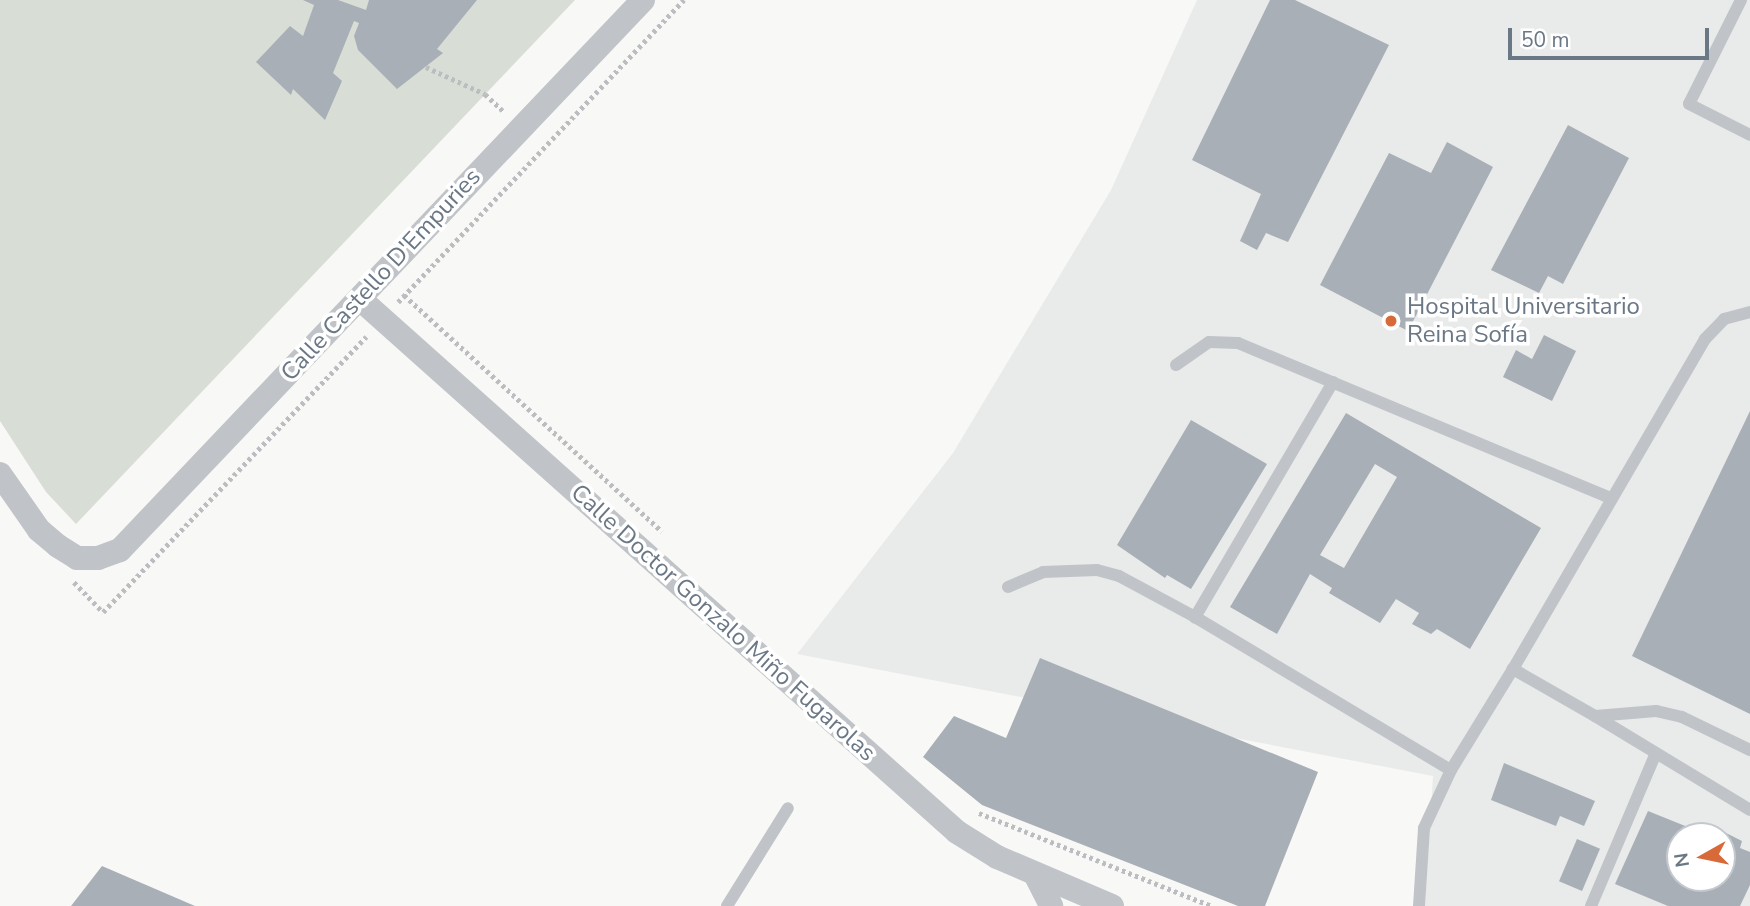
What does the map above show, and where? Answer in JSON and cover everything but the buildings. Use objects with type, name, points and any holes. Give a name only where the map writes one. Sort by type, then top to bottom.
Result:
[{"type":"street","name":"Calle Castello D'Empuries","points":[[0,474],[39,530],[58,546],[77,558],[98,558],[120,550],[643,0]]},
{"type":"street","name":"Calle Doctor Gonzalo Miño Fugarolas","points":[[360,299],[957,832],[997,857],[1112,906]]},
{"type":"street","points":[[1035,874],[1051,906]]},
{"type":"lane","points":[[1741,0],[1689,104],[1750,135]]},
{"type":"lane","points":[[1419,906],[1424,828],[1451,770],[1513,669],[1705,339],[1724,319],[1750,312]]},
{"type":"lane","points":[[1176,365],[1193,349],[1225,340],[1333,382],[1612,499]]},
{"type":"lane","points":[[1195,617],[1333,382]]},
{"type":"lane","points":[[1008,587],[1043,572],[1097,570],[1119,576],[1195,617],[1451,770]]},
{"type":"lane","points":[[1513,669],[1750,810]]},
{"type":"lane","points":[[1595,716],[1656,711],[1682,717],[1750,750]]},
{"type":"lane","points":[[1591,906],[1656,753]]},
{"type":"lane","points":[[727,906],[788,808]]},
{"type":"path","points":[[426,66],[485,94],[520,128]]},
{"type":"path","points":[[404,295],[667,535]]},
{"type":"path","points":[[971,810],[1212,906]]},
{"type":"shaded area","points":[[0,0],[575,0],[76,524],[46,492],[0,421]]},
{"type":"shaded area","name":"Hospital Universitario Reina Sofía","points":[[1197,0],[1750,0],[1750,906],[1425,906],[1433,776],[797,654],[953,453],[1111,190]]},
{"type":"place","name":"Hospital Universitario Reina Sofía","points":[[1391,321]]}]
